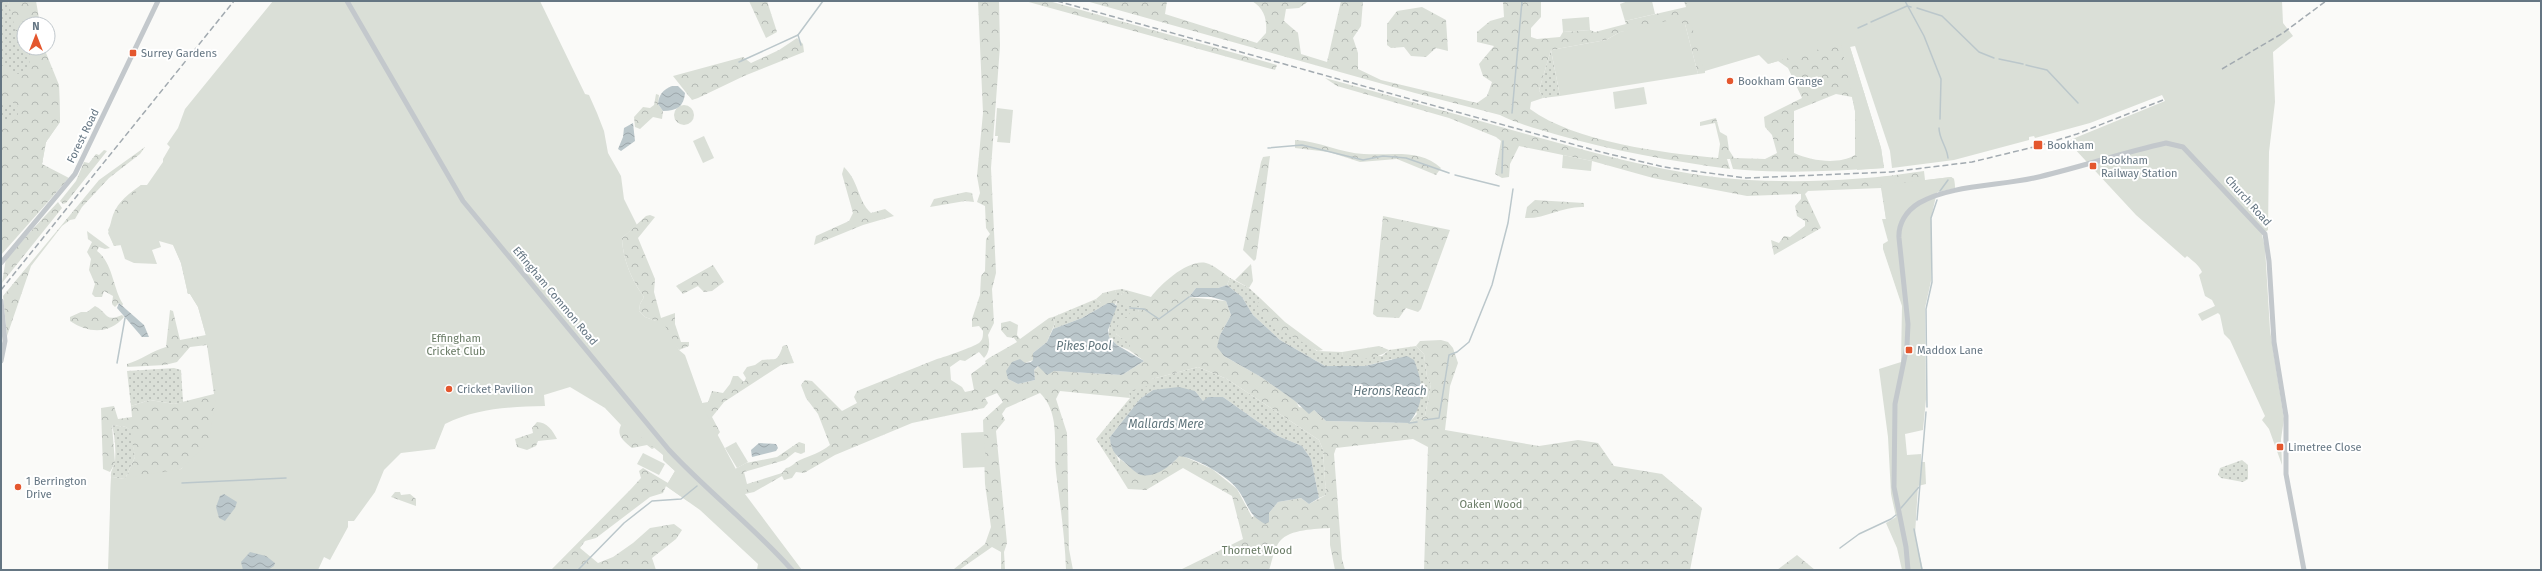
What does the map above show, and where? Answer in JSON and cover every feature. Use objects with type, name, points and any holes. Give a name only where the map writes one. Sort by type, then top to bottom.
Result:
[{"type":"street","name":"Forest Road","points":[[1,263],[40,218],[75,174],[158,1]]},
{"type":"street","name":"Effingham Common Road","points":[[347,1],[467,206],[669,450],[704,485],[764,539],[792,570]]},
{"type":"street","name":"Church Road","points":[[1908,570],[1906,547],[1894,487],[1895,404],[1906,353],[1908,324],[1898,235],[1900,227],[1909,211],[1924,201],[1943,194],[2034,178],[2166,143],[2179,145],[2190,154],[2265,234],[2269,261],[2274,342],[2286,416],[2286,474],[2304,570]]},
{"type":"street","points":[[1,301],[5,341],[1,361]]},
{"type":"green space","points":[[1,1],[8,1],[16,24],[16,56],[32,56],[59,85],[60,122],[46,142],[42,164],[1,193]]},
{"type":"green space","points":[[8,1],[36,1],[39,16],[16,16],[16,32]]},
{"type":"green space","name":"Effingham Cricket Club","points":[[273,1],[540,1],[585,94],[589,95],[597,113],[604,131],[608,153],[621,176],[624,199],[637,225],[622,238],[628,269],[644,297],[640,304],[639,311],[645,317],[656,321],[661,319],[679,350],[685,355],[705,411],[747,490],[745,494],[802,570],[757,570],[758,564],[700,510],[666,486],[675,471],[663,460],[663,455],[605,408],[570,387],[544,395],[545,406],[494,409],[457,419],[445,424],[435,449],[401,453],[384,470],[375,492],[354,521],[348,521],[348,527],[330,560],[324,557],[318,570],[108,570],[111,477],[121,479],[181,469],[209,442],[216,395],[206,336],[198,307],[190,294],[188,294],[181,263],[173,245],[159,241],[161,247],[152,250],[157,264],[134,263],[125,259],[120,243],[114,246],[108,233],[141,185],[147,185],[163,162],[163,159],[170,147],[167,144],[178,128],[185,109]]},
{"type":"green space","points":[[749,1],[767,1],[777,32],[766,38]]},
{"type":"green space","points":[[978,1],[999,1],[1000,46],[991,168],[996,273],[992,289],[994,323],[988,335],[989,344],[987,353],[984,358],[979,352],[965,361],[960,360],[950,367],[951,380],[962,387],[965,392],[974,390],[971,374],[986,363],[985,361],[989,358],[1017,342],[1014,338],[1007,337],[1001,330],[1001,323],[1010,321],[1018,325],[1017,335],[1020,339],[1049,318],[1053,317],[1055,323],[1047,342],[1033,353],[1033,360],[1025,363],[1008,379],[1018,384],[1035,380],[1034,370],[1039,366],[1054,371],[1122,375],[1144,361],[1129,350],[1130,344],[1116,334],[1120,318],[1127,318],[1131,311],[1138,312],[1140,306],[1128,306],[1121,303],[1121,295],[1126,290],[1151,297],[1168,279],[1183,269],[1191,265],[1206,263],[1215,267],[1230,278],[1227,285],[1218,288],[1196,288],[1189,297],[1226,301],[1231,315],[1220,335],[1224,356],[1261,377],[1296,401],[1299,407],[1314,410],[1326,421],[1409,423],[1425,416],[1431,384],[1427,377],[1424,354],[1416,346],[1420,341],[1441,340],[1448,342],[1453,348],[1458,363],[1450,386],[1445,430],[1539,446],[1578,440],[1598,443],[1614,466],[1662,474],[1702,508],[1690,570],[1424,570],[1428,447],[1413,439],[1336,448],[1334,454],[1342,559],[1345,570],[1335,570],[1330,545],[1330,528],[1304,530],[1284,537],[1276,547],[1269,570],[1180,570],[1243,539],[1232,496],[1183,468],[1146,490],[1128,489],[1118,473],[1120,459],[1139,474],[1171,465],[1179,456],[1183,456],[1212,469],[1237,489],[1252,517],[1269,513],[1278,502],[1301,498],[1309,504],[1326,495],[1323,450],[1319,440],[1227,379],[1198,367],[1152,379],[1151,385],[1129,392],[1130,398],[1060,391],[1056,399],[1067,433],[1069,549],[1073,570],[1066,570],[1055,462],[1054,420],[1047,401],[1040,393],[1006,408],[1002,414],[1005,420],[996,431],[1007,543],[1004,552],[1005,570],[1001,570],[1001,552],[992,547],[959,570],[948,570],[954,569],[985,544],[991,527],[985,484],[983,420],[1003,402],[997,393],[985,398],[988,403],[984,408],[912,423],[835,455],[804,473],[796,472],[792,478],[784,480],[782,476],[754,492],[745,494],[726,453],[735,469],[746,463],[777,457],[799,442],[805,444],[805,452],[801,454],[795,452],[785,460],[744,472],[747,484],[782,473],[786,468],[798,461],[819,452],[830,445],[818,414],[806,398],[801,385],[805,380],[812,381],[842,411],[857,403],[854,397],[857,391],[971,347],[979,343],[982,339],[983,331],[979,326],[972,327],[972,319],[980,295],[981,276],[985,271],[986,239],[990,234],[986,228],[985,206],[977,202],[980,193],[977,176],[983,113]]},
{"type":"green space","points":[[1025,1],[1049,1],[1277,65],[1275,70]]},
{"type":"green space","points":[[1086,1],[1167,1],[1165,14],[1257,43],[1266,33],[1266,24],[1262,11],[1252,1],[1309,1],[1299,8],[1286,9],[1284,21],[1298,33],[1301,54],[1327,62],[1341,1],[1363,1],[1361,26],[1353,38],[1358,53],[1358,69],[1381,80],[1477,103],[1487,96],[1492,82],[1483,76],[1479,64],[1494,46],[1477,42],[1477,32],[1490,21],[1504,17],[1503,1],[1541,1],[1541,17],[1531,28],[1531,37],[1537,39],[1560,37],[1563,32],[1590,30],[1595,32],[1626,24],[1625,21],[1686,7],[1684,1],[1783,1],[1705,67],[1705,73],[1698,74],[1685,24],[1620,32],[1606,40],[1551,50],[1539,90],[1543,98],[1531,102],[1530,109],[1571,130],[1595,138],[1646,149],[1718,158],[1720,144],[1715,123],[1700,126],[1700,122],[1716,118],[1720,132],[1727,136],[1729,150],[1734,158],[1765,159],[1777,153],[1772,135],[1765,127],[1764,117],[1802,98],[1788,68],[1778,61],[1768,64],[1828,32],[1850,47],[1881,148],[1884,168],[1790,172],[1733,169],[1730,159],[1727,159],[1730,169],[1686,163],[1621,151],[1579,141],[1528,126],[1500,115],[1415,93]],"holes":[[[1836,94],[1852,97],[1855,111],[1855,155],[1841,160],[1825,161],[1794,153],[1794,111]]]},
{"type":"green space","points":[[1628,1],[1652,1],[1655,14],[1625,21],[1620,4]]},
{"type":"green space","points":[[1686,1],[2282,1],[2283,23],[2293,36],[2273,52],[2275,102],[2269,152],[2268,230],[2262,235],[2265,247],[2270,330],[2284,419],[2281,439],[2282,465],[2269,429],[2262,420],[2265,416],[2230,340],[2224,334],[2220,315],[2218,313],[2202,321],[2198,314],[2215,306],[2212,300],[2205,296],[2199,275],[2202,272],[2198,265],[2187,256],[2185,258],[2136,215],[2073,147],[2070,140],[2165,101],[2162,95],[2090,123],[2035,138],[2034,136],[2029,137],[2029,140],[1954,160],[1892,168],[1890,151],[1855,46],[1850,47],[1881,148],[1884,168],[1857,170],[1855,111],[1841,43],[1768,64],[1759,55],[1705,71],[1700,59]]},
{"type":"green space","points":[[1422,7],[1446,20],[1448,51],[1436,48],[1426,57],[1411,56],[1404,47],[1391,48],[1387,45],[1387,24],[1397,11]]},
{"type":"green space","points":[[1589,17],[1590,30],[1563,32],[1562,19]]},
{"type":"green space","points":[[1671,20],[1685,24],[1698,74],[1560,96],[1551,50],[1606,40],[1620,32]]},
{"type":"green space","points":[[797,38],[803,44],[804,52],[744,76],[692,100],[673,76],[743,57],[751,63],[779,50]]},
{"type":"green space","points":[[1551,50],[1560,96],[1543,98],[1539,90]]},
{"type":"green space","points":[[30,56],[47,56],[59,85],[60,122],[46,142],[42,164],[69,178],[1,255],[1,121],[18,115],[17,105],[11,101],[1,106],[1,65],[18,74],[29,69]]},
{"type":"green space","points":[[1325,78],[1581,149],[1664,169],[1721,178],[1793,181],[1859,179],[1924,171],[1925,180],[1951,177],[1954,179],[1955,188],[1937,192],[1886,219],[1881,188],[1808,191],[1805,194],[1821,228],[1774,255],[1771,240],[1779,243],[1784,236],[1790,237],[1805,226],[1805,221],[1797,216],[1795,206],[1801,199],[1801,194],[1747,196],[1653,178],[1592,161],[1519,146],[1510,164],[1509,177],[1502,178],[1495,174],[1501,141],[1496,137],[1449,118],[1337,86]]},
{"type":"green space","points":[[1644,87],[1647,104],[1615,109],[1613,92]]},
{"type":"green space","points":[[656,94],[659,95],[658,104],[663,111],[662,119],[653,117],[640,129],[635,127],[634,117],[643,107],[650,108],[654,105]]},
{"type":"green space","points":[[684,105],[691,108],[694,115],[691,122],[684,125],[677,122],[674,115],[677,108]]},
{"type":"green space","points":[[997,108],[1013,110],[1010,143],[997,142],[998,136],[995,136]]},
{"type":"green space","points":[[704,136],[714,158],[703,163],[693,141]]},
{"type":"green space","points":[[1295,140],[1312,142],[1347,152],[1414,155],[1433,162],[1441,168],[1436,175],[1397,159],[1360,162],[1329,152],[1295,148]]},
{"type":"green space","points":[[145,147],[140,154],[109,178],[82,207],[75,219],[70,220],[62,226],[31,266],[7,336],[3,296],[99,180]]},
{"type":"green space","points":[[104,150],[107,151],[66,203],[63,204],[60,201],[76,181],[84,162],[89,163],[96,154],[99,155]]},
{"type":"green space","points":[[1563,155],[1592,161],[1591,171],[1562,168]]},
{"type":"green space","points":[[1270,156],[1256,259],[1254,261],[1243,250],[1261,162],[1263,157]]},
{"type":"green space","points":[[844,167],[853,179],[863,203],[871,213],[885,209],[894,216],[863,225],[814,245],[816,236],[849,221],[853,213],[842,174]]},
{"type":"green space","points":[[1894,176],[1895,184],[1951,177],[1954,179],[1955,188],[1937,192],[1931,218],[1931,281],[1925,308],[1926,399],[1923,430],[1905,434],[1907,455],[1921,454],[1921,462],[1925,462],[1926,484],[1918,486],[1915,535],[1923,570],[1902,570],[1897,548],[1886,523],[1896,517],[1891,494],[1888,437],[1879,369],[1901,362],[1902,306],[1883,249],[1883,244],[1888,241],[1882,219],[1886,219],[1880,177]]},
{"type":"green space","points":[[141,185],[147,185],[297,400],[110,511],[111,477],[125,479],[135,457],[130,430],[126,427],[112,425],[115,463],[110,472],[103,469],[101,408],[114,406],[118,419],[132,417],[131,406],[150,400],[174,404],[214,394],[207,345],[190,347],[177,362],[165,365],[127,367],[127,364],[166,347],[170,310],[173,311],[180,340],[206,335],[198,307],[190,294],[188,294],[181,263],[173,244],[159,240],[114,246],[108,230],[115,210],[125,198]]},
{"type":"green space","points":[[966,192],[972,193],[974,202],[965,201],[930,207],[934,199]]},
{"type":"green space","points":[[1535,200],[1584,203],[1584,207],[1569,208],[1540,217],[1525,218],[1527,207]]},
{"type":"green space","points":[[58,202],[62,208],[2,283],[6,258]]},
{"type":"green space","points":[[650,215],[655,217],[638,238],[655,279],[654,292],[661,318],[675,313],[675,324],[681,342],[689,342],[689,346],[679,350],[656,321],[645,317],[639,311],[640,304],[644,297],[635,283],[624,254],[622,238],[646,216]]},
{"type":"green space","points":[[1383,216],[1450,230],[1421,309],[1418,312],[1406,308],[1399,318],[1377,317],[1373,314]]},
{"type":"green space","points":[[87,231],[110,248],[105,249],[99,247],[97,251],[110,269],[123,304],[122,306],[119,303],[115,307],[112,304],[113,296],[104,291],[102,297],[95,297],[92,294],[95,284],[89,270],[91,259],[87,252],[92,242],[88,239]]},
{"type":"green space","points":[[1251,264],[1253,281],[1249,288],[1235,280]]},
{"type":"green space","points":[[713,265],[724,282],[712,291],[704,292],[698,286],[683,294],[676,286]]},
{"type":"green space","points":[[1230,278],[1249,288],[1260,298],[1258,305],[1317,351],[1342,352],[1343,356],[1382,356],[1389,350],[1416,346],[1424,354],[1427,377],[1431,384],[1425,416],[1409,423],[1417,414],[1392,359],[1365,366],[1325,366],[1280,340],[1253,315],[1242,297],[1227,285]]},
{"type":"green space","points":[[1115,290],[1126,290],[1121,295],[1128,306],[1140,306],[1138,312],[1127,318],[1116,334],[1131,344],[1129,350],[1117,345],[1109,337],[1110,324],[1117,302]]},
{"type":"green space","points":[[1115,290],[1118,297],[1115,305],[1101,303],[1096,299],[1103,293]]},
{"type":"green space","points":[[1260,298],[1285,322],[1323,350],[1318,351],[1273,326],[1257,305]]},
{"type":"green space","points":[[1096,299],[1101,303],[1108,303],[1082,318],[1053,329],[1055,323],[1053,317]]},
{"type":"green space","points":[[95,306],[109,317],[112,318],[122,315],[124,317],[112,327],[98,330],[84,328],[70,321],[70,317],[81,312],[87,312]]},
{"type":"green space","points":[[787,345],[794,363],[781,365],[724,402],[712,417],[720,432],[717,436],[707,437],[698,393],[702,403],[708,402],[712,391],[723,393],[730,384],[733,376],[738,376],[744,382],[746,378],[743,373],[747,367],[755,365],[762,360],[776,359],[783,346]]},
{"type":"green space","points":[[1379,346],[1389,350],[1379,356],[1367,359],[1348,358],[1343,356],[1342,352]]},
{"type":"green space","points":[[1198,367],[1227,379],[1319,440],[1323,450],[1326,495],[1319,498],[1311,459],[1302,446],[1278,436],[1223,397],[1203,401],[1195,391],[1153,390],[1140,399],[1110,437],[1112,447],[1119,460],[1120,469],[1118,473],[1096,439],[1130,398],[1129,392],[1152,379]]},
{"type":"green space","points":[[174,368],[181,370],[183,402],[174,404],[150,400],[131,406],[127,371]]},
{"type":"green space","points":[[605,408],[652,434],[654,448],[652,449],[647,445],[632,448],[620,435],[619,432],[621,425]]},
{"type":"green space","points":[[537,422],[547,425],[557,439],[538,441],[536,446],[527,450],[517,447],[515,439],[533,433],[532,428]]},
{"type":"green space","points":[[112,425],[126,427],[131,430],[135,457],[125,479],[111,477],[115,462],[115,439]]},
{"type":"green space","points":[[984,432],[986,467],[963,468],[961,433]]},
{"type":"green space","points":[[736,442],[748,462],[737,468],[725,448]]},
{"type":"green space","points":[[643,453],[665,464],[659,475],[637,464]]},
{"type":"green space","points":[[663,460],[680,465],[689,502],[666,486],[663,493],[650,497],[596,538],[585,541],[580,548],[598,563],[613,557],[633,543],[650,528],[674,524],[682,530],[676,539],[652,558],[656,570],[551,570],[641,478],[639,471],[643,468],[668,483],[675,471]]},
{"type":"green space","points":[[2242,460],[2248,465],[2248,479],[2243,482],[2221,478],[2218,475],[2220,468]]},
{"type":"green space","points":[[395,492],[400,492],[401,495],[410,494],[416,499],[416,506],[391,497]]},
{"type":"green space","points":[[1797,555],[1815,570],[1777,570]]},
{"type":"water","points":[[672,86],[678,86],[685,93],[683,101],[676,109],[663,111],[658,104],[660,95]]},
{"type":"water","points":[[633,123],[635,141],[621,151],[618,149],[623,137],[624,128]]},
{"type":"water","name":"Herons Reach","points":[[1227,285],[1242,297],[1253,315],[1280,340],[1325,366],[1365,366],[1407,356],[1414,360],[1421,385],[1421,392],[1418,408],[1409,423],[1326,421],[1314,410],[1309,414],[1295,401],[1261,377],[1224,356],[1217,347],[1220,335],[1231,315],[1226,301],[1211,297],[1189,297],[1196,288],[1218,288]]},
{"type":"water","points":[[119,303],[144,325],[149,337],[142,337],[117,308]]},
{"type":"water","name":"Pikes Pool","points":[[1108,303],[1113,303],[1117,306],[1108,330],[1109,337],[1117,345],[1144,361],[1122,375],[1054,371],[1047,375],[1038,366],[1034,370],[1035,380],[1018,384],[1008,379],[1006,371],[1012,362],[1020,359],[1025,363],[1031,362],[1033,360],[1033,353],[1047,342],[1053,329],[1082,318]]},
{"type":"water","name":"Mallards Mere","points":[[1179,387],[1195,391],[1203,401],[1208,397],[1223,397],[1278,436],[1302,446],[1311,459],[1319,498],[1309,504],[1301,498],[1278,502],[1269,513],[1269,522],[1265,524],[1251,513],[1242,495],[1234,485],[1211,468],[1194,460],[1179,456],[1172,464],[1152,475],[1141,475],[1134,471],[1115,454],[1111,445],[1110,437],[1140,399],[1153,390]]},
{"type":"water","points":[[759,443],[776,444],[778,448],[776,451],[752,457],[751,450]]},
{"type":"water","points":[[224,494],[237,502],[235,508],[225,521],[219,518],[216,507],[220,496]]},
{"type":"water","points":[[250,552],[266,556],[275,563],[274,566],[268,570],[243,570],[241,562]]},
{"type":"waterway","points":[[801,45],[798,35],[823,1]]},
{"type":"waterway","points":[[1512,113],[1522,1]]},
{"type":"waterway","points":[[1905,1],[1924,36],[1941,79],[1940,119]]},
{"type":"waterway","points":[[1871,22],[1907,6],[1911,7]]},
{"type":"waterway","points":[[1917,8],[1942,16],[1979,52],[1994,58]]},
{"type":"waterway","points":[[1858,28],[1867,24]]},
{"type":"waterway","points":[[739,62],[798,35]]},
{"type":"waterway","points":[[1999,59],[2023,64]]},
{"type":"waterway","points":[[2026,65],[2047,70],[2078,103]]},
{"type":"waterway","points":[[1939,128],[1940,136],[1948,158]]},
{"type":"waterway","points":[[1502,173],[1503,141]]},
{"type":"waterway","points":[[1268,148],[1302,145],[1363,160],[1383,156],[1406,158],[1449,173]]},
{"type":"waterway","points":[[1455,175],[1499,186]]},
{"type":"waterway","points":[[1940,191],[1948,180]]},
{"type":"waterway","points":[[1424,420],[1439,418],[1449,355],[1457,352],[1469,342],[1492,285],[1508,223],[1513,189]]},
{"type":"waterway","points":[[1927,407],[1926,309],[1932,282],[1931,218],[1937,200]]},
{"type":"waterway","points":[[1130,308],[1144,309],[1159,319],[1189,297]]},
{"type":"waterway","points":[[117,363],[125,318]]},
{"type":"waterway","points":[[1917,520],[1926,412]]},
{"type":"waterway","points":[[1409,423],[1417,422]]},
{"type":"waterway","points":[[182,483],[286,478]]},
{"type":"waterway","points":[[578,570],[624,523],[652,501],[681,499],[697,486]]},
{"type":"waterway","points":[[1901,508],[1919,487]]},
{"type":"waterway","points":[[1840,548],[1859,534],[1891,519],[1896,515]]},
{"type":"waterway","points":[[1914,529],[1922,570]]},
{"type":"railway","points":[[1,290],[234,1]]},
{"type":"railway","points":[[1057,1],[1601,152],[1664,167],[1746,178],[1891,172],[1972,162],[2038,146],[2077,134],[2163,100]]},
{"type":"railway","points":[[2222,69],[2283,33],[2326,1]]},
{"type":"place","name":"Surrey Gardens","points":[[133,53]]},
{"type":"place","name":"Bookham Grange","points":[[1730,81]]},
{"type":"place","name":"Bookham","points":[[2038,145]]},
{"type":"place","name":"Bookham Railway Station","points":[[2093,166]]},
{"type":"place","name":"Maddox Lane","points":[[1909,350]]},
{"type":"place","name":"Cricket Pavilion","points":[[449,389]]},
{"type":"place","name":"Limetree Close","points":[[2280,447]]},
{"type":"place","name":"1 Berrington Drive","points":[[18,487]]},
{"type":"park label","name":"Oaken Wood","points":[[1491,504]]},
{"type":"park label","name":"Thornet Wood","points":[[1257,550]]}]
